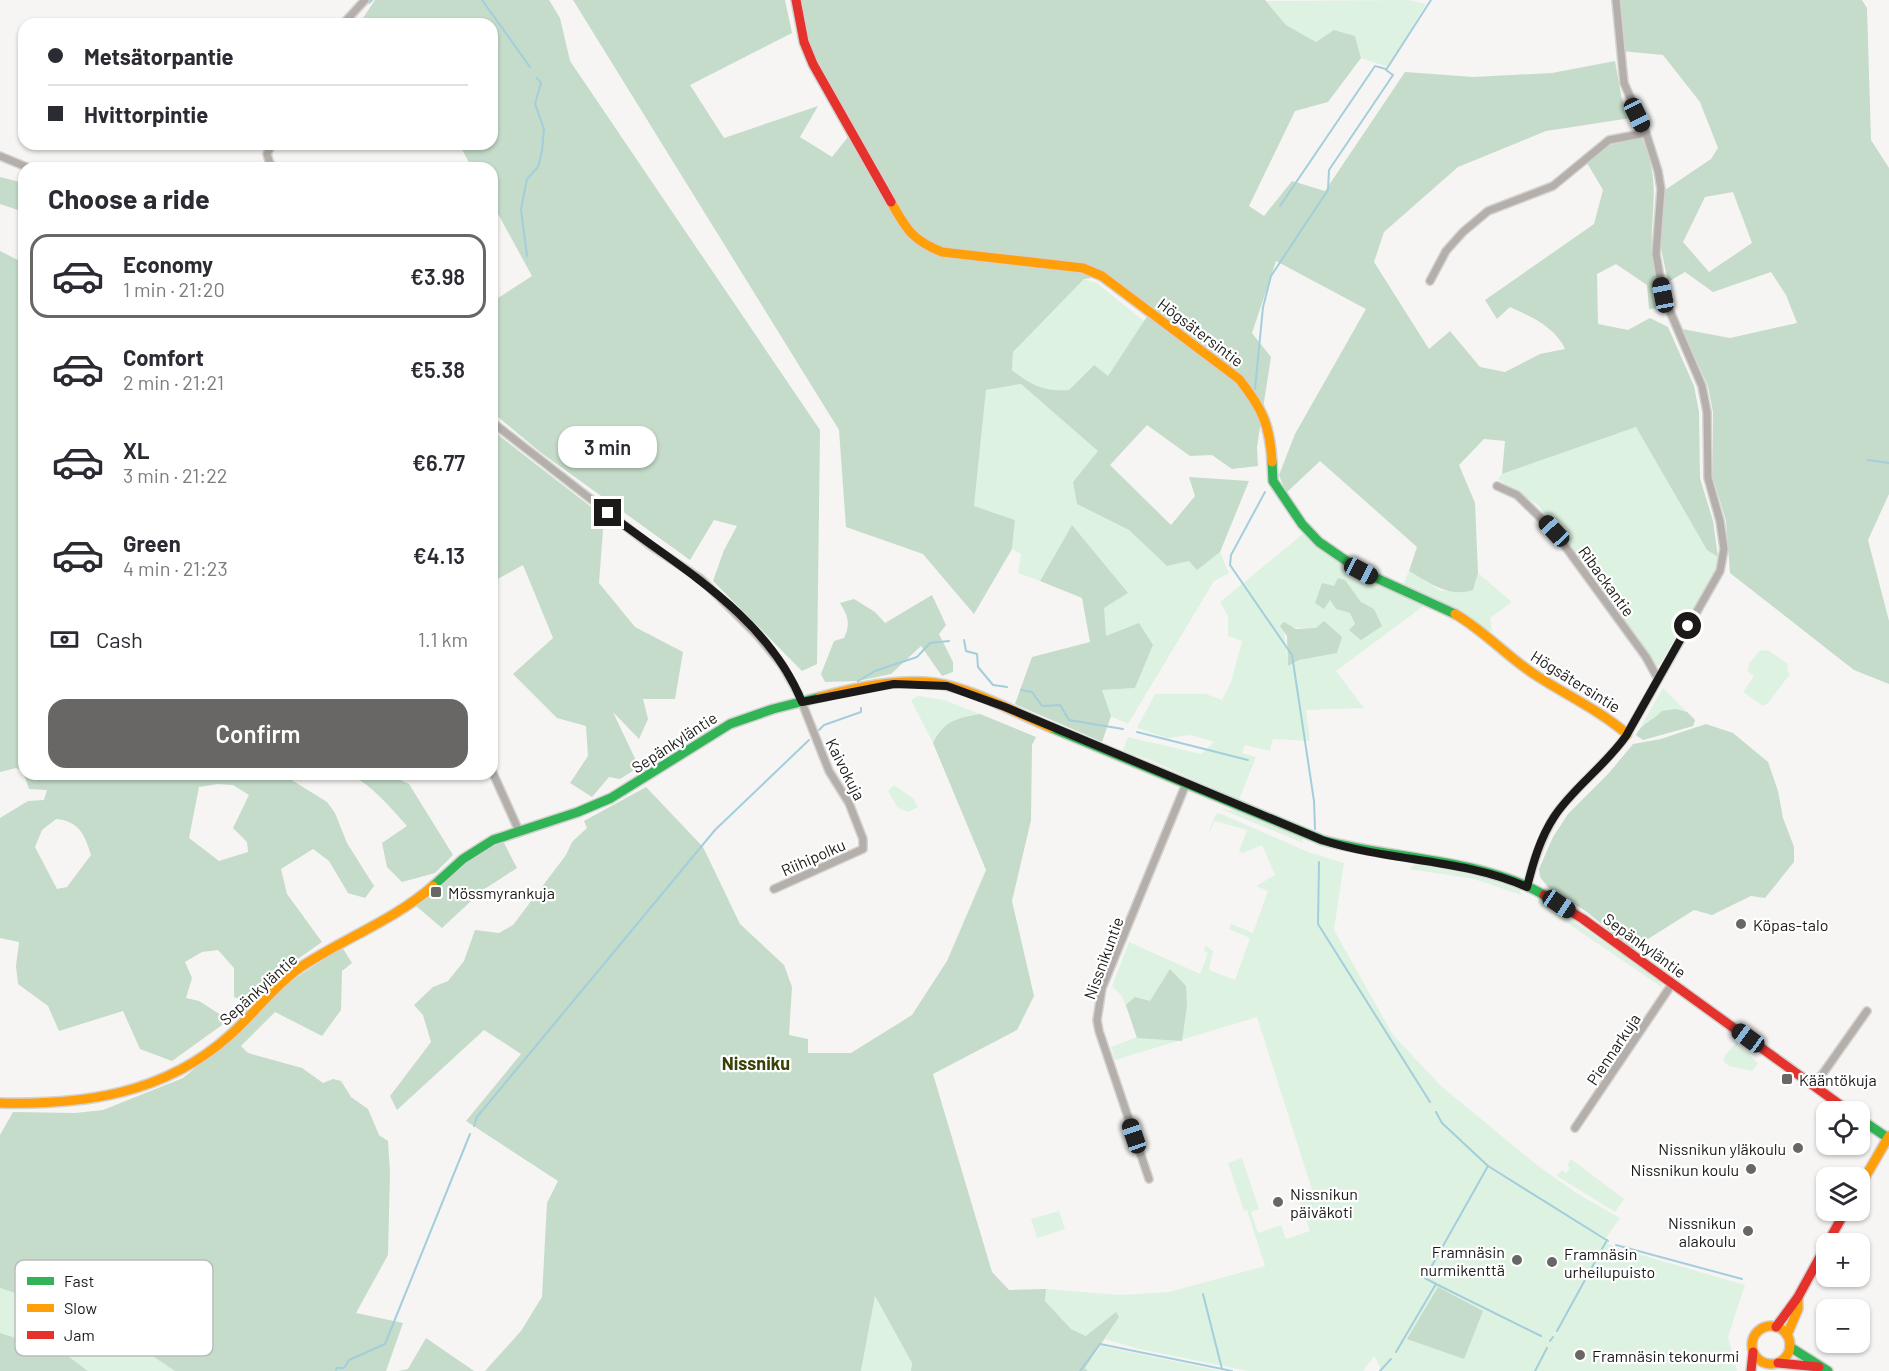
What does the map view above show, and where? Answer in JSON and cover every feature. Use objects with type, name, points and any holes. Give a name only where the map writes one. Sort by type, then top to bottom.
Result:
[{"type":"street","points":[[348,18],[365,0]]},
{"type":"street","name":"Högsätersintie","points":[[796,0],[804,42],[813,64],[908,232],[921,244],[942,252],[1083,267],[1102,276],[1239,379],[1254,398],[1269,432],[1273,481],[1302,524],[1319,542],[1361,571],[1437,603],[1472,623],[1535,675],[1605,715],[1627,734]]},
{"type":"street","points":[[1527,887],[1540,845],[1554,816],[1614,753],[1627,734],[1720,571],[1724,559],[1720,521],[1708,478],[1707,412],[1702,386],[1670,315],[1660,278],[1656,241],[1661,189],[1646,133],[1624,84],[1616,0]]},
{"type":"street","points":[[1430,281],[1446,251],[1463,232],[1488,211],[1553,186],[1608,140],[1646,133]]},
{"type":"street","points":[[0,156],[18,163]]},
{"type":"street","name":"Kaivokuja","points":[[498,428],[651,546],[711,587],[758,636],[782,665],[802,702],[830,771],[849,803],[862,839],[863,849]]},
{"type":"street","name":"Ribackantie","points":[[1497,486],[1517,495],[1554,531],[1646,657],[1658,679]]},
{"type":"street","name":"Sepänkyläntie","points":[[0,1103],[78,1104],[105,1099],[137,1089],[184,1068],[227,1038],[293,973],[410,904],[458,862],[484,845],[519,831],[573,815],[612,798],[730,723],[766,710],[894,684],[947,686],[1005,707],[1333,844],[1471,868],[1527,887],[1567,909],[1835,1101]]},
{"type":"street","points":[[496,780],[519,831]]},
{"type":"street","name":"Nissnikuntie","points":[[1149,1179],[1106,1053],[1097,1020],[1098,1004],[1105,980],[1186,784]]},
{"type":"street","name":"Riihipolku","points":[[774,889],[863,849]]},
{"type":"street","name":"Piennarkuja","points":[[1575,1128],[1672,984]]},
{"type":"street","points":[[1814,1086],[1867,1011]]},
{"type":"street","points":[[1870,1126],[1889,1138],[1870,1169]]},
{"type":"street","points":[[1776,1327],[1798,1297],[1816,1264]]},
{"type":"street","points":[[1770,1366],[1788,1354],[1790,1347],[1787,1335],[1798,1309],[1798,1297]]},
{"type":"street","points":[[1751,1371],[1752,1342],[1758,1331],[1765,1327],[1776,1327],[1787,1335]]},
{"type":"street","points":[[1790,1347],[1823,1369]]},
{"type":"street","points":[[1753,1352],[1756,1358],[1770,1366],[1823,1369]]},
{"type":"green space","points":[[375,0],[549,0],[560,18],[570,61],[820,430],[817,664],[802,671],[713,581],[724,550],[737,526],[714,520],[690,560],[540,452],[498,417],[498,298],[532,276],[498,214],[498,162],[469,162],[462,150],[498,150],[498,18],[363,18]]},
{"type":"green space","points":[[573,0],[785,0],[792,33],[690,85],[724,138],[818,106],[800,137],[832,157],[852,132],[813,64],[796,0],[1265,0],[1286,25],[1316,42],[1334,30],[1355,36],[1361,58],[1328,102],[1295,111],[1249,206],[1264,216],[1292,181],[1325,191],[1405,72],[1473,77],[1552,73],[1615,61],[1622,100],[1631,118],[1546,131],[1458,167],[1384,232],[1374,262],[1429,349],[1450,331],[1480,367],[1505,372],[1540,354],[1565,349],[1561,341],[1549,329],[1510,307],[1497,319],[1485,300],[1594,224],[1603,190],[1587,163],[1610,145],[1642,138],[1652,169],[1654,196],[1652,253],[1663,308],[1649,309],[1647,285],[1616,264],[1597,274],[1598,324],[1628,330],[1650,318],[1668,327],[1694,386],[1699,412],[1700,478],[1713,521],[1718,557],[1707,550],[1636,427],[1502,474],[1505,441],[1484,439],[1459,465],[1475,503],[1478,573],[1473,590],[1464,592],[1447,591],[1409,571],[1417,547],[1320,461],[1286,493],[1279,475],[1295,434],[1366,309],[1276,261],[1252,333],[1271,357],[1257,447],[1258,466],[1232,469],[1212,455],[1190,456],[1147,425],[1110,465],[1171,525],[1195,496],[1189,477],[1249,481],[1220,552],[1197,570],[1189,561],[1167,566],[1129,530],[1077,504],[1073,482],[1098,451],[1021,384],[986,390],[974,506],[1015,520],[1012,549],[974,614],[923,554],[846,527],[839,430]],"holes":[[[1102,276],[1150,312],[1108,376],[1094,365],[1069,390],[1052,390],[1038,386],[1012,370],[1013,352],[1084,279]]]},
{"type":"green space","points":[[1409,0],[1426,4],[1388,67],[1361,58],[1355,36],[1334,30],[1316,42],[1286,25],[1266,1]]},
{"type":"green space","points":[[1621,0],[1862,0],[1867,8],[1871,140],[1889,168],[1889,494],[1868,540],[1889,621],[1889,684],[1854,670],[1730,573],[1726,521],[1713,478],[1713,412],[1708,386],[1682,329],[1730,338],[1797,323],[1786,295],[1771,272],[1713,292],[1685,272],[1668,282],[1660,243],[1665,190],[1711,159],[1718,148],[1700,102],[1663,55],[1621,51]],"holes":[[[1733,192],[1752,243],[1709,272],[1683,242],[1705,197]]]},
{"type":"green space","points":[[0,177],[18,182],[18,210],[0,204]]},
{"type":"green space","points":[[0,251],[18,260],[18,769],[0,772]]},
{"type":"green space","points":[[1084,279],[1097,283],[1145,322],[1108,376],[1093,365],[1069,390],[1052,390],[1038,386],[1012,369],[1013,352]]},
{"type":"green space","points":[[1021,384],[1099,451],[1073,482],[1077,504],[1129,530],[1167,566],[1189,561],[1197,569],[1220,552],[1229,573],[1214,581],[1128,724],[1111,716],[1102,690],[1135,688],[1153,645],[1106,637],[1103,608],[1127,593],[1072,525],[1040,581],[1018,573],[1021,554],[1012,549],[1015,520],[974,506],[986,390]]},
{"type":"green space","points":[[1636,427],[1707,550],[1718,557],[1714,573],[1659,666],[1654,666],[1598,583],[1538,505],[1498,479],[1502,474]]},
{"type":"green space","points":[[498,435],[604,517],[599,583],[635,627],[683,652],[675,699],[643,699],[648,719],[639,739],[613,712],[639,767],[620,779],[609,777],[592,797],[570,783],[588,756],[586,726],[557,718],[513,674],[553,638],[523,565],[498,579]]},
{"type":"green space","points":[[1072,525],[1128,593],[1104,608],[1106,636],[1139,623],[1153,645],[1135,688],[1102,690],[1111,716],[1102,742],[1015,704],[1032,657],[1090,642],[1082,598],[1040,581]]},
{"type":"green space","points":[[1304,533],[1323,549],[1429,602],[1336,671],[1364,708],[1306,710],[1310,741],[1273,739],[1270,751],[1245,745],[1242,753],[1256,757],[1239,800],[1148,759],[1122,753],[1128,737],[1201,754],[1214,742],[1191,735],[1167,738],[1137,728],[1155,694],[1206,694],[1222,700],[1231,682],[1242,641],[1228,636],[1228,616],[1220,602]],"holes":[[[1345,580],[1361,602],[1374,609],[1355,624],[1350,613],[1336,609],[1329,599]],[[1283,623],[1298,628],[1320,629],[1335,633],[1342,637],[1337,653],[1299,660],[1288,666]]]},
{"type":"green space","points":[[1409,571],[1441,591],[1473,590],[1478,573],[1512,602],[1490,618],[1492,632],[1437,600],[1403,585]]},
{"type":"green space","points":[[1338,578],[1345,580],[1361,602],[1374,609],[1382,626],[1361,640],[1349,630],[1355,624],[1350,613],[1336,609],[1330,600],[1324,609],[1315,603],[1322,583],[1334,586]]},
{"type":"green space","points":[[932,595],[946,625],[939,634],[953,662],[953,672],[942,676],[921,646],[891,674],[858,681],[825,682],[821,674],[834,641],[844,638],[848,624],[847,616],[840,603],[854,599],[875,612],[885,623]]},
{"type":"green space","points":[[1324,621],[1342,637],[1337,653],[1299,660],[1288,666],[1287,636],[1280,626],[1284,622],[1296,629],[1316,628]]},
{"type":"green space","points":[[1768,650],[1788,664],[1787,671],[1790,674],[1768,703],[1763,706],[1743,692],[1754,676],[1748,672],[1749,664],[1759,651]]},
{"type":"green space","points":[[1663,688],[1695,720],[1693,726],[1643,740],[1636,735]]},
{"type":"green space","points":[[918,696],[944,700],[980,714],[953,723],[941,731],[933,743],[911,700]]},
{"type":"green space","points":[[1676,709],[1687,712],[1695,720],[1693,726],[1643,740],[1636,735],[1642,727],[1662,711]]},
{"type":"green space","points":[[980,714],[1036,737],[1032,745],[1031,820],[1012,901],[1034,996],[1017,1030],[933,1074],[992,1272],[1009,1290],[1046,1289],[1045,1301],[1071,1329],[1086,1336],[1116,1312],[1119,1317],[1085,1368],[1088,1371],[911,1371],[912,1363],[875,1296],[861,1371],[485,1371],[521,1331],[542,1297],[547,1203],[558,1181],[466,1121],[521,1054],[484,1030],[397,1110],[390,1096],[431,1042],[423,1015],[414,1005],[433,987],[448,981],[464,961],[475,930],[499,933],[513,925],[566,855],[572,842],[587,828],[584,821],[646,787],[703,847],[740,924],[784,965],[792,987],[789,1035],[808,1039],[808,1053],[851,1053],[912,1015],[947,961],[986,870],[933,743],[947,725],[964,717]]},
{"type":"green space","points":[[1706,724],[1733,733],[1768,762],[1778,791],[1783,818],[1794,847],[1794,862],[1765,898],[1751,896],[1712,915],[1694,910],[1632,949],[1587,912],[1548,887],[1540,877],[1539,869],[1553,837],[1568,814],[1609,773],[1633,744],[1661,739]]},
{"type":"green space","points":[[26,780],[292,780],[327,802],[335,813],[347,843],[374,886],[365,898],[348,893],[329,861],[313,849],[281,869],[287,894],[322,942],[265,982],[248,1002],[234,997],[234,968],[218,950],[202,952],[185,962],[192,978],[186,998],[199,1001],[229,1020],[172,1061],[140,1049],[123,1011],[59,1031],[48,1006],[18,984],[16,966],[19,942],[0,938],[0,818],[28,801],[44,800],[47,790],[29,789]],"holes":[[[218,784],[233,785],[249,795],[233,828],[247,842],[248,852],[219,861],[189,838],[199,787]],[[56,819],[64,820],[80,830],[91,855],[67,887],[57,889],[35,847],[42,830]]]},
{"type":"green space","points":[[358,780],[400,780],[409,784],[453,855],[435,873],[402,882],[387,867],[382,843],[407,826],[373,790]]},
{"type":"green space","points":[[894,785],[913,798],[918,807],[908,812],[898,808],[888,791]]},
{"type":"green space","points":[[1221,809],[1240,811],[1303,837],[1303,843]]},
{"type":"green space","points":[[1219,813],[1308,852],[1344,863],[1334,930],[1393,1035],[1442,1087],[1537,1165],[1578,1194],[1620,1218],[1604,1241],[1614,1247],[1745,1285],[1728,1337],[1737,1371],[1382,1371],[1374,1356],[1363,1371],[1248,1371],[1139,1349],[1105,1339],[1119,1317],[1086,1336],[1071,1329],[1045,1301],[1046,1289],[1118,1295],[1169,1292],[1265,1266],[1247,1210],[1244,1211],[1228,1163],[1242,1158],[1259,1209],[1251,1212],[1258,1233],[1281,1225],[1286,1239],[1310,1231],[1298,1198],[1313,1193],[1257,1017],[1115,1060],[1111,1047],[1137,1037],[1122,996],[1112,986],[1129,942],[1200,974],[1208,953],[1204,951],[1206,946],[1213,951],[1209,970],[1235,980],[1250,938],[1229,929],[1231,924],[1253,933],[1268,891],[1256,886],[1275,875],[1262,845],[1243,853],[1239,851],[1247,830],[1215,821],[1207,836],[1216,814]]},
{"type":"green space","points":[[503,841],[517,868],[483,890],[442,928],[416,906],[457,870]]},
{"type":"green space","points":[[1416,864],[1488,877],[1519,887],[1521,895],[1474,879],[1409,869]]},
{"type":"green space","points":[[1539,897],[1660,981],[1663,988],[1538,903]]},
{"type":"green space","points":[[342,947],[352,963],[342,971],[341,1010],[322,1036],[275,1012],[241,1046],[248,1053],[302,1068],[323,1083],[333,1079],[341,1081],[351,1097],[368,1109],[379,1135],[388,1141],[390,1172],[388,1255],[356,1313],[403,1323],[386,1371],[175,1371],[152,1356],[213,1356],[213,1260],[15,1260],[15,1293],[0,1288],[0,1135],[13,1112],[75,1113],[103,1110],[183,1078],[242,1030],[287,984]]},
{"type":"green space","points":[[1170,969],[1186,986],[1187,1005],[1182,1041],[1137,1038],[1126,1005],[1135,997],[1150,1001]]},
{"type":"green space","points":[[1736,1042],[1758,1063],[1752,1071],[1729,1066],[1724,1062],[1724,1057]]},
{"type":"green space","points":[[1571,1159],[1624,1199],[1615,1212],[1557,1176],[1562,1170],[1566,1173],[1570,1168],[1567,1165]]},
{"type":"green space","points":[[1059,1211],[1065,1229],[1037,1238],[1031,1219]]},
{"type":"green space","points":[[1438,1287],[1483,1311],[1464,1359],[1407,1339]]},
{"type":"green space","points":[[0,1288],[15,1293],[15,1338],[0,1333]]},
{"type":"green space","points":[[875,1296],[912,1363],[911,1371],[861,1371]]},
{"type":"green space","points":[[0,1333],[15,1338],[15,1356],[68,1356],[88,1371],[0,1371]]},
{"type":"green space","points":[[426,1338],[474,1371],[398,1371],[408,1369]]},
{"type":"green space","points":[[1101,1346],[1221,1371],[1088,1371],[1085,1368]]},
{"type":"green space","points":[[68,1356],[152,1356],[175,1371],[88,1371]]},
{"type":"waterway","points":[[369,3],[372,0]]},
{"type":"waterway","points":[[482,0],[495,18]]},
{"type":"waterway","points":[[1255,389],[1263,307],[1271,276],[1328,190],[1329,170],[1393,75],[1386,70],[1431,0]]},
{"type":"waterway","points":[[498,22],[530,67]]},
{"type":"waterway","points":[[1280,206],[1375,66],[1386,69]]},
{"type":"waterway","points":[[527,256],[521,209],[527,179],[538,167],[544,129],[535,104],[541,83],[537,78]]},
{"type":"waterway","points":[[1868,460],[1889,463]]},
{"type":"waterway","points":[[1265,492],[1231,555],[1230,565],[1292,655],[1314,801],[1315,829]]},
{"type":"waterway","points":[[964,640],[966,651],[977,654],[978,667],[993,685],[1007,687]]},
{"type":"waterway","points":[[858,683],[875,671],[917,657],[930,643],[949,641]]},
{"type":"waterway","points":[[1021,690],[1032,692],[1042,706],[1060,705],[1069,720],[1123,729]]},
{"type":"waterway","points":[[819,730],[824,725],[861,712],[861,708]]},
{"type":"waterway","points":[[1137,732],[1248,760]]},
{"type":"waterway","points":[[474,1126],[477,1117],[715,830],[809,740]]},
{"type":"waterway","points":[[1319,862],[1318,924],[1430,1102]]},
{"type":"waterway","points":[[1436,1112],[1442,1123],[1488,1166]]},
{"type":"waterway","points":[[336,1371],[337,1368],[344,1368],[349,1360],[385,1344],[470,1134]]},
{"type":"waterway","points":[[1396,1352],[1436,1284],[1425,1278],[1488,1166],[1608,1241]]},
{"type":"waterway","points":[[1557,1331],[1607,1240]]},
{"type":"waterway","points":[[1616,1245],[1742,1279]]},
{"type":"waterway","points":[[1436,1284],[1541,1336]]},
{"type":"waterway","points":[[1203,1294],[1222,1369]]},
{"type":"waterway","points":[[1550,1341],[1553,1337]]},
{"type":"waterway","points":[[1080,1371],[1100,1344],[1232,1371]]},
{"type":"waterway","points":[[1535,1371],[1547,1348]]},
{"type":"waterway","points":[[1380,1371],[1391,1359]]},
{"type":"traffic: fast","points":[[1272,462],[1273,481],[1302,524],[1319,542],[1361,571],[1455,614]]},
{"type":"traffic: fast","points":[[433,886],[463,859],[493,840],[578,812],[611,798],[730,724],[773,709],[820,697]]},
{"type":"traffic: fast","points":[[1052,728],[1322,840],[1465,867],[1520,883],[1544,895]]},
{"type":"traffic: fast","points":[[1870,1126],[1888,1138]]},
{"type":"traffic: fast","points":[[1790,1347],[1828,1371]]},
{"type":"traffic: slow","points":[[891,202],[911,233],[942,252],[1083,268],[1102,276],[1239,379],[1254,399],[1267,427],[1272,462]]},
{"type":"traffic: slow","points":[[1455,614],[1526,669],[1594,710],[1627,734]]},
{"type":"traffic: slow","points":[[820,697],[892,683],[935,683],[965,690],[1052,728]]},
{"type":"traffic: slow","points":[[0,1103],[62,1102],[92,1098],[122,1092],[178,1071],[204,1056],[229,1036],[298,969],[401,910],[433,886]]},
{"type":"traffic: slow","points":[[1870,1169],[1889,1136]]},
{"type":"traffic: slow","points":[[1787,1335],[1798,1309],[1798,1297]]},
{"type":"traffic: slow","points":[[1771,1326],[1785,1331],[1790,1345],[1785,1359],[1771,1364],[1757,1359],[1752,1345],[1757,1331],[1771,1326]]},
{"type":"traffic: jam","points":[[796,0],[804,42],[813,64],[891,202]]},
{"type":"traffic: jam","points":[[1544,895],[1583,919],[1835,1101]]},
{"type":"traffic: jam","points":[[1833,1233],[1840,1221]]},
{"type":"traffic: jam","points":[[1776,1327],[1798,1297],[1816,1264]]},
{"type":"traffic: jam","points":[[1751,1371],[1753,1352]]},
{"type":"traffic: jam","points":[[1778,1363],[1819,1367]]},
{"type":"place","name":"Mössmyrankuja","points":[[436,892]]},
{"type":"place","name":"Köpas-talo","points":[[1741,924]]},
{"type":"place","name":"Kääntökuja","points":[[1787,1079]]},
{"type":"place","name":"Nissnikun yläkoulu","points":[[1798,1148]]},
{"type":"place","name":"Nissnikun koulu","points":[[1751,1169]]},
{"type":"place","name":"Nissnikun päiväkoti","points":[[1278,1202]]},
{"type":"place","name":"Nissnikun alakoulu","points":[[1748,1231]]},
{"type":"place","name":"Framnäsin nurmikenttä","points":[[1517,1260]]},
{"type":"place","name":"Framnäsin urheilupuisto","points":[[1552,1262]]},
{"type":"place","name":"Framnäsin tekonurmi","points":[[1580,1355]]},
{"type":"district","name":"Nissniku","points":[[756,1063]]},
{"type":"route","points":[[608,513],[711,587],[782,665],[802,702],[894,684],[932,683],[963,690],[1333,844],[1489,872],[1527,887],[1536,856],[1554,816],[1600,769],[1626,736],[1688,626]]}]
